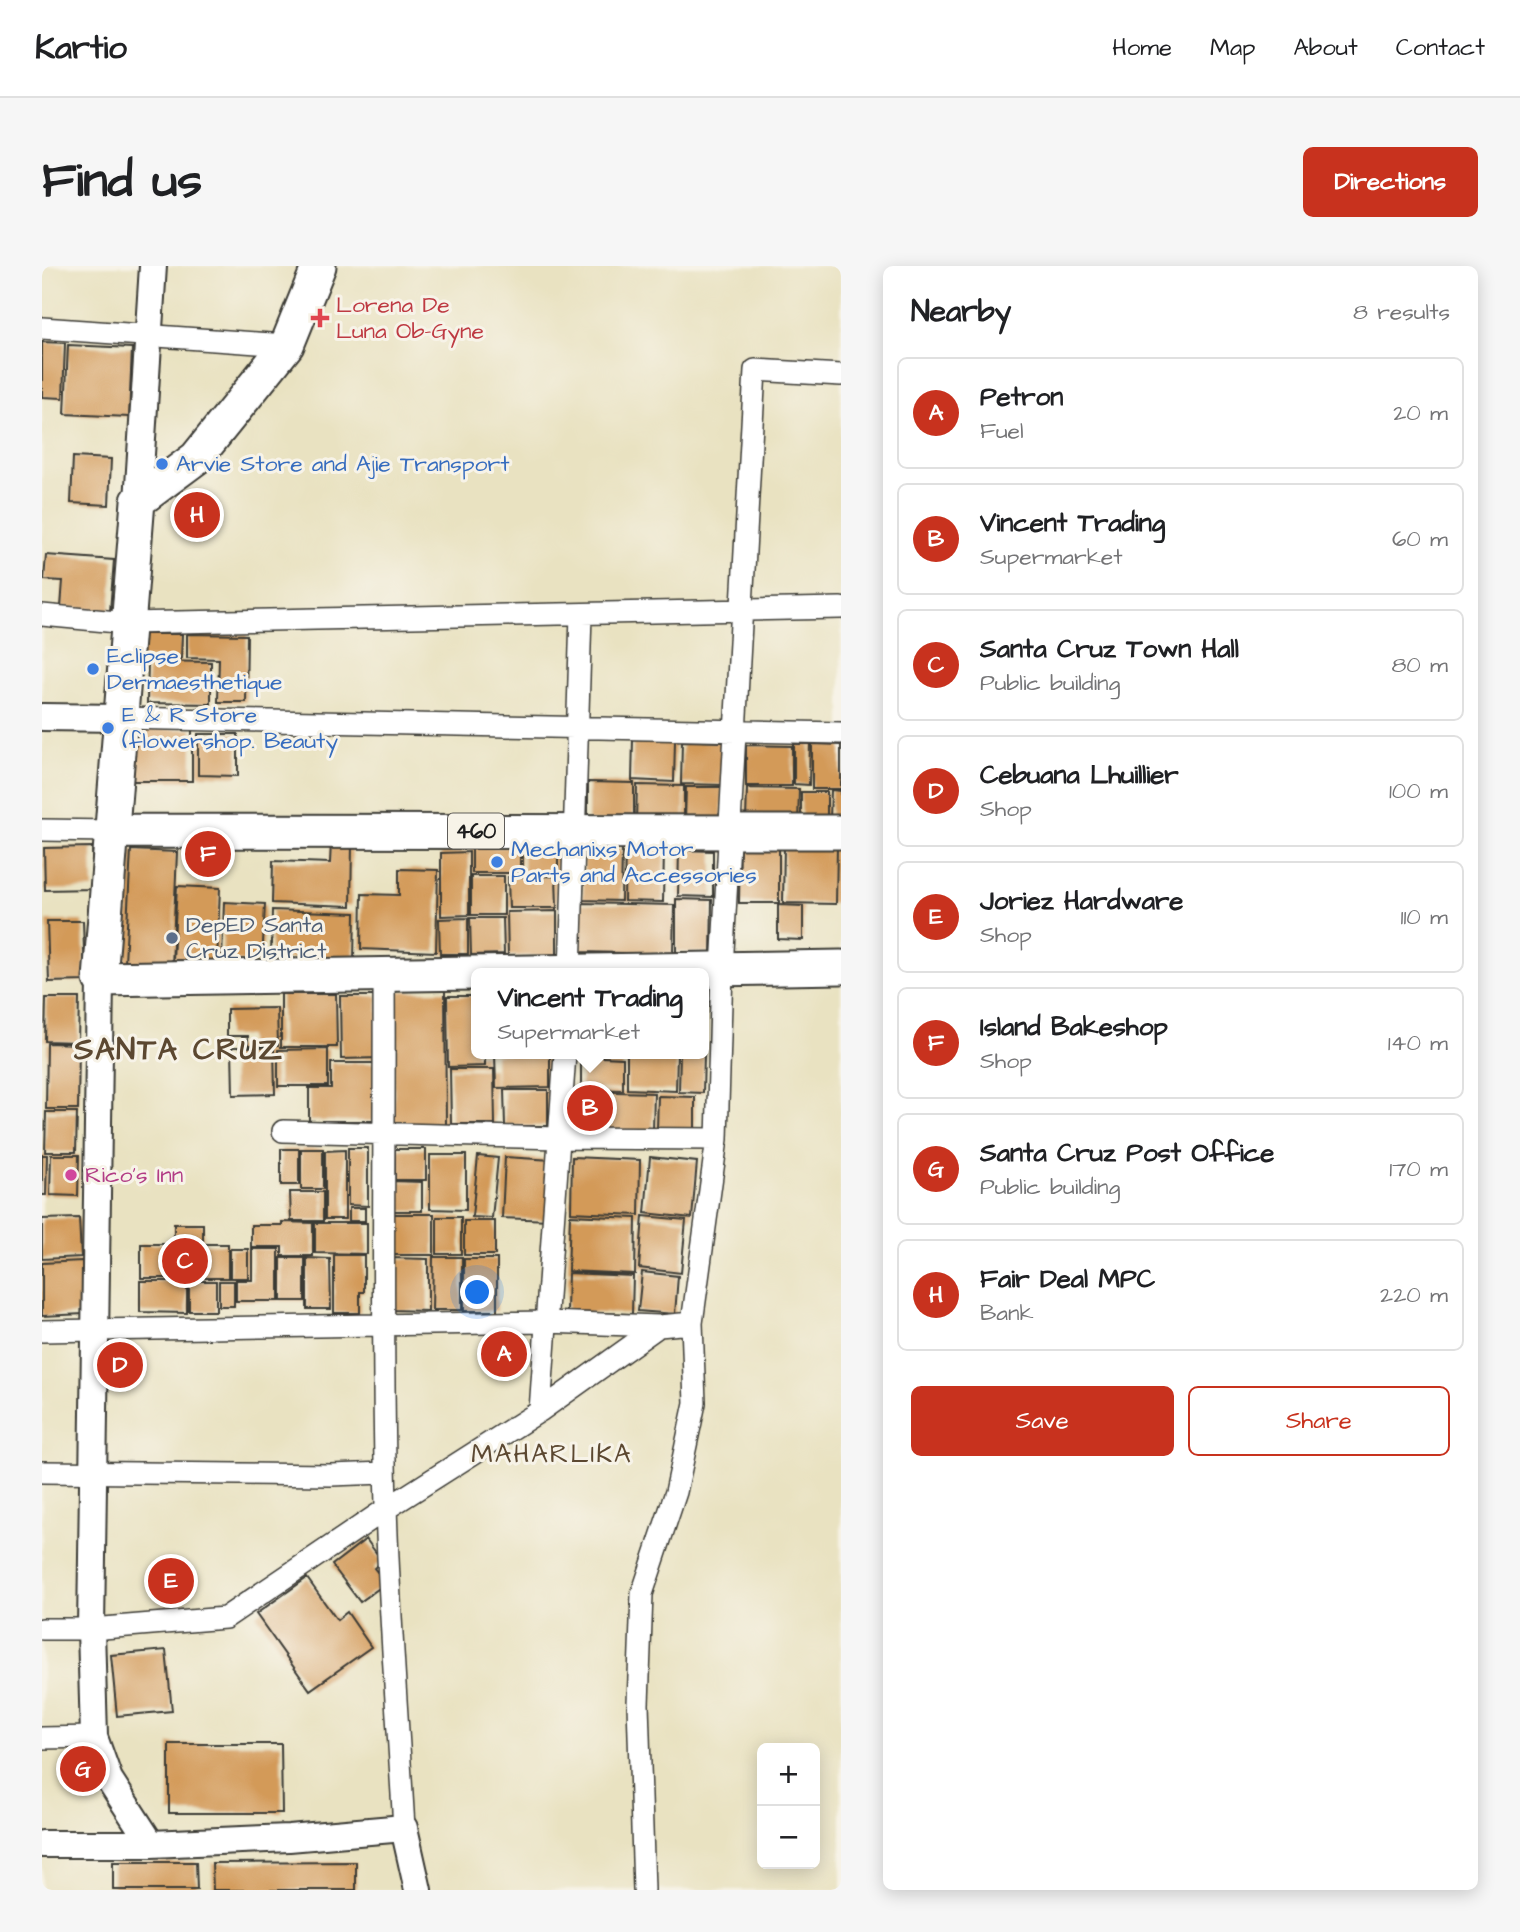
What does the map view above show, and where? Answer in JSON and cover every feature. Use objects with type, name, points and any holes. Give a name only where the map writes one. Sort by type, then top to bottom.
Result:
[{"type":"main road","points":[[319,266],[287,345],[196,458],[138,501],[100,979],[471,974]]},
{"type":"main road","name":"460","points":[[111,831],[841,832]]},
{"type":"main road","points":[[709,969],[841,967]]},
{"type":"street","points":[[138,501],[153,266]]},
{"type":"street","points":[[42,328],[287,345]]},
{"type":"street","points":[[644,1890],[638,1704],[642,1594],[677,1492],[695,1403],[692,1323],[717,1139],[722,969],[755,370],[841,375]]},
{"type":"street","points":[[42,615],[128,624],[841,608]]},
{"type":"street","points":[[570,968],[581,614]]},
{"type":"street","points":[[42,717],[841,733]]},
{"type":"street","points":[[42,830],[111,831]]},
{"type":"street","points":[[384,975],[383,1325],[386,1509],[404,1828],[418,1890]]},
{"type":"street","points":[[100,979],[91,1629],[94,1737],[109,1779],[151,1843]]},
{"type":"street","points":[[540,1411],[565,1059]]},
{"type":"street","points":[[283,1131],[717,1139]]},
{"type":"street","points":[[42,1331],[546,1322],[659,1326],[692,1323]]},
{"type":"street","points":[[42,1629],[91,1629],[225,1618],[386,1509],[540,1411],[659,1326]]},
{"type":"street","points":[[42,1472],[331,1475],[385,1472]]},
{"type":"street","points":[[42,1738],[94,1737]]},
{"type":"street","points":[[42,1844],[289,1838],[404,1828]]},
{"type":"building","points":[[42,342],[65,343],[63,398],[42,397]]},
{"type":"building","points":[[68,345],[132,348],[129,417],[65,414]]},
{"type":"building","points":[[73,457],[111,459],[109,505],[71,503]]},
{"type":"building","points":[[46,555],[114,560],[110,611],[61,607],[63,581],[44,580]]},
{"type":"building","points":[[139,634],[182,634],[181,659],[138,658]]},
{"type":"building","points":[[187,634],[247,635],[246,702],[218,702],[219,659],[187,658]]},
{"type":"building","points":[[148,661],[211,662],[211,704],[147,703]]},
{"type":"building","points":[[133,729],[192,729],[192,781],[133,781]]},
{"type":"building","points":[[198,734],[238,734],[238,776],[198,775]]},
{"type":"building","points":[[633,739],[675,740],[674,782],[632,780]]},
{"type":"building","points":[[682,741],[725,742],[724,785],[681,784]]},
{"type":"building","points":[[794,744],[810,744],[809,785],[794,784]]},
{"type":"building","points":[[812,744],[841,745],[841,789],[812,789]]},
{"type":"building","points":[[746,745],[792,746],[792,786],[746,786]]},
{"type":"building","points":[[588,782],[634,783],[634,822],[588,821]]},
{"type":"building","points":[[637,785],[684,786],[684,823],[636,822]]},
{"type":"building","points":[[686,787],[723,787],[722,823],[685,822]]},
{"type":"building","points":[[747,788],[799,789],[798,823],[746,821]]},
{"type":"building","points":[[831,790],[841,791],[841,819],[830,819]]},
{"type":"building","points":[[801,792],[827,792],[827,820],[801,819]]},
{"type":"building","points":[[331,843],[352,844],[351,906],[272,903],[273,861],[330,863]]},
{"type":"building","points":[[740,843],[779,844],[779,903],[739,903]]},
{"type":"building","points":[[784,845],[837,846],[836,904],[783,903]]},
{"type":"building","points":[[558,846],[558,873],[523,873],[523,847]]},
{"type":"building","points":[[92,847],[93,889],[45,890],[44,848]]},
{"type":"building","points":[[472,847],[520,847],[520,873],[472,873]]},
{"type":"building","points":[[584,848],[622,849],[621,901],[583,900]]},
{"type":"building","points":[[625,848],[664,848],[663,902],[624,901]]},
{"type":"building","points":[[131,850],[177,852],[172,966],[125,963]]},
{"type":"building","points":[[679,850],[713,851],[713,897],[678,896]]},
{"type":"building","points":[[469,852],[469,915],[441,916],[441,853]]},
{"type":"building","points":[[399,869],[438,870],[436,952],[361,949],[362,894],[399,895]]},
{"type":"building","points":[[471,876],[504,876],[504,915],[471,915]]},
{"type":"building","points":[[556,876],[557,908],[509,908],[508,877]]},
{"type":"building","points":[[177,886],[220,888],[217,962],[173,960]]},
{"type":"building","points":[[676,899],[712,900],[711,953],[676,952]]},
{"type":"building","points":[[224,902],[265,904],[262,963],[222,960]]},
{"type":"building","points":[[580,903],[674,905],[673,954],[580,952]]},
{"type":"building","points":[[778,905],[803,906],[803,940],[778,939]]},
{"type":"building","points":[[272,910],[355,913],[354,960],[271,958]]},
{"type":"building","points":[[557,911],[557,956],[508,956],[507,912]]},
{"type":"building","points":[[468,918],[468,954],[440,954],[439,919]]},
{"type":"building","points":[[470,918],[503,918],[504,954],[471,955]]},
{"type":"building","points":[[47,921],[83,921],[85,981],[49,982]]},
{"type":"building","points":[[393,991],[445,991],[446,1125],[394,1125]]},
{"type":"building","points":[[281,994],[336,994],[337,1047],[281,1047]]},
{"type":"building","points":[[340,996],[378,996],[379,1058],[341,1059]]},
{"type":"building","points":[[447,996],[471,996],[471,1059],[485,1059],[485,1066],[448,1067]]},
{"type":"building","points":[[46,998],[79,998],[78,1042],[45,1041]]},
{"type":"building","points":[[277,1008],[278,1045],[248,1045],[248,1036],[227,1036],[227,1009]]},
{"type":"building","points":[[47,1043],[79,1044],[78,1109],[46,1109]]},
{"type":"building","points":[[232,1047],[274,1047],[275,1094],[233,1095]]},
{"type":"building","points":[[328,1049],[328,1086],[278,1086],[278,1050]]},
{"type":"building","points":[[495,1059],[550,1059],[550,1087],[496,1088]]},
{"type":"building","points":[[581,1059],[623,1059],[623,1090],[581,1089]]},
{"type":"building","points":[[627,1059],[677,1059],[676,1091],[627,1089]]},
{"type":"building","points":[[680,1059],[704,1059],[703,1093],[679,1092]]},
{"type":"building","points":[[331,1063],[382,1063],[383,1121],[309,1121],[309,1088],[331,1088]]},
{"type":"building","points":[[450,1069],[494,1069],[495,1124],[451,1124]]},
{"type":"building","points":[[504,1090],[548,1090],[548,1126],[505,1126]]},
{"type":"building","points":[[576,1091],[654,1093],[653,1131],[575,1129]]},
{"type":"building","points":[[658,1096],[695,1097],[695,1131],[657,1130]]},
{"type":"building","points":[[46,1112],[77,1112],[76,1152],[45,1152]]},
{"type":"building","points":[[348,1148],[368,1148],[368,1206],[348,1205]]},
{"type":"building","points":[[281,1149],[299,1149],[299,1185],[281,1185]]},
{"type":"building","points":[[301,1149],[323,1149],[323,1189],[301,1189]]},
{"type":"building","points":[[395,1149],[426,1149],[426,1180],[395,1180]]},
{"type":"building","points":[[345,1150],[345,1219],[325,1219],[325,1151]]},
{"type":"building","points":[[42,1155],[47,1155],[46,1195],[42,1195]]},
{"type":"building","points":[[51,1155],[79,1155],[78,1196],[50,1195]]},
{"type":"building","points":[[430,1155],[466,1155],[466,1210],[430,1209]]},
{"type":"building","points":[[478,1156],[498,1158],[492,1218],[472,1217]]},
{"type":"building","points":[[505,1157],[552,1160],[549,1220],[502,1218]]},
{"type":"building","points":[[572,1157],[640,1160],[639,1215],[571,1212]]},
{"type":"building","points":[[650,1157],[697,1162],[692,1218],[645,1213]]},
{"type":"building","points":[[392,1181],[422,1182],[422,1211],[392,1211]]},
{"type":"building","points":[[290,1192],[323,1192],[323,1221],[291,1221]]},
{"type":"building","points":[[349,1208],[365,1208],[365,1221],[349,1221]]},
{"type":"building","points":[[391,1214],[434,1214],[434,1255],[391,1255]]},
{"type":"building","points":[[570,1215],[636,1218],[635,1274],[568,1271]]},
{"type":"building","points":[[643,1216],[686,1220],[681,1273],[639,1268]]},
{"type":"building","points":[[437,1217],[461,1217],[461,1254],[437,1254]]},
{"type":"building","points":[[79,1218],[81,1257],[42,1259],[42,1219]]},
{"type":"building","points":[[464,1221],[495,1221],[495,1255],[464,1255]]},
{"type":"building","points":[[282,1222],[313,1223],[313,1256],[282,1256],[282,1247],[251,1247],[251,1225],[282,1225]]},
{"type":"building","points":[[315,1223],[367,1223],[367,1254],[315,1253]]},
{"type":"building","points":[[174,1224],[203,1224],[203,1244],[228,1244],[228,1278],[141,1278],[141,1244],[174,1244]]},
{"type":"building","points":[[230,1249],[248,1249],[248,1278],[230,1278]]},
{"type":"building","points":[[252,1249],[279,1249],[279,1301],[236,1301],[236,1280],[252,1280]]},
{"type":"building","points":[[334,1255],[364,1255],[364,1292],[360,1292],[360,1313],[334,1313]]},
{"type":"building","points":[[433,1257],[462,1257],[462,1310],[432,1310]]},
{"type":"building","points":[[281,1258],[305,1258],[305,1301],[281,1301]]},
{"type":"building","points":[[307,1258],[330,1259],[331,1309],[307,1309]]},
{"type":"building","points":[[390,1258],[428,1259],[428,1311],[390,1310]]},
{"type":"building","points":[[464,1259],[497,1259],[497,1311],[464,1311]]},
{"type":"building","points":[[82,1261],[84,1314],[42,1316],[42,1263]]},
{"type":"building","points":[[642,1272],[678,1276],[675,1314],[638,1311]]},
{"type":"building","points":[[568,1273],[633,1276],[632,1314],[567,1312]]},
{"type":"building","points":[[140,1281],[187,1281],[187,1313],[140,1312]]},
{"type":"building","points":[[189,1281],[216,1281],[216,1311],[189,1311]]},
{"type":"building","points":[[219,1281],[234,1281],[234,1306],[219,1306]]},
{"type":"building","points":[[366,1539],[382,1561],[374,1568],[386,1583],[360,1602],[332,1565]]},
{"type":"building","points":[[307,1578],[337,1620],[347,1612],[371,1647],[310,1690],[256,1614]]},
{"type":"building","points":[[166,1650],[172,1711],[117,1716],[111,1655]]},
{"type":"building","points":[[169,1744],[281,1744],[282,1813],[169,1813]]},
{"type":"building","points":[[113,1862],[196,1862],[197,1890],[113,1890]]},
{"type":"building","points":[[356,1862],[356,1890],[213,1890],[212,1863]]},
{"type":"place","name":"Lorena De Luna Ob-Gyne","points":[[320,318]]},
{"type":"place","name":"Arvie Store and Ajie Transport","points":[[162,464]]},
{"type":"place","name":"Fair Deal MPC","points":[[197,515]]},
{"type":"place","name":"Eclipse Dermaesthetique","points":[[93,669]]},
{"type":"place","name":"E & R Store (flowershop. Beauty","points":[[108,728]]},
{"type":"place","name":"Island Bakeshop","points":[[208,854]]},
{"type":"place","name":"Mechanixs Motor Parts and Accessories","points":[[497,862]]},
{"type":"place","name":"DepED Santa Cruz District","points":[[172,938]]},
{"type":"place","name":"Vincent Trading","points":[[590,1108]]},
{"type":"place","name":"Rico's Inn","points":[[71,1175]]},
{"type":"place","name":"Santa Cruz Town Hall","points":[[185,1261]]},
{"type":"place","name":"Petron","points":[[504,1354]]},
{"type":"place","name":"Cebuana Lhuillier","points":[[120,1365]]},
{"type":"place","name":"Joriez Hardware","points":[[171,1581]]},
{"type":"place","name":"Santa Cruz Post Office","points":[[83,1769]]},
{"type":"district","name":"SANTA CRUZ","points":[[179,1050]]},
{"type":"district","name":"MAHARLIKA","points":[[552,1454]]}]
